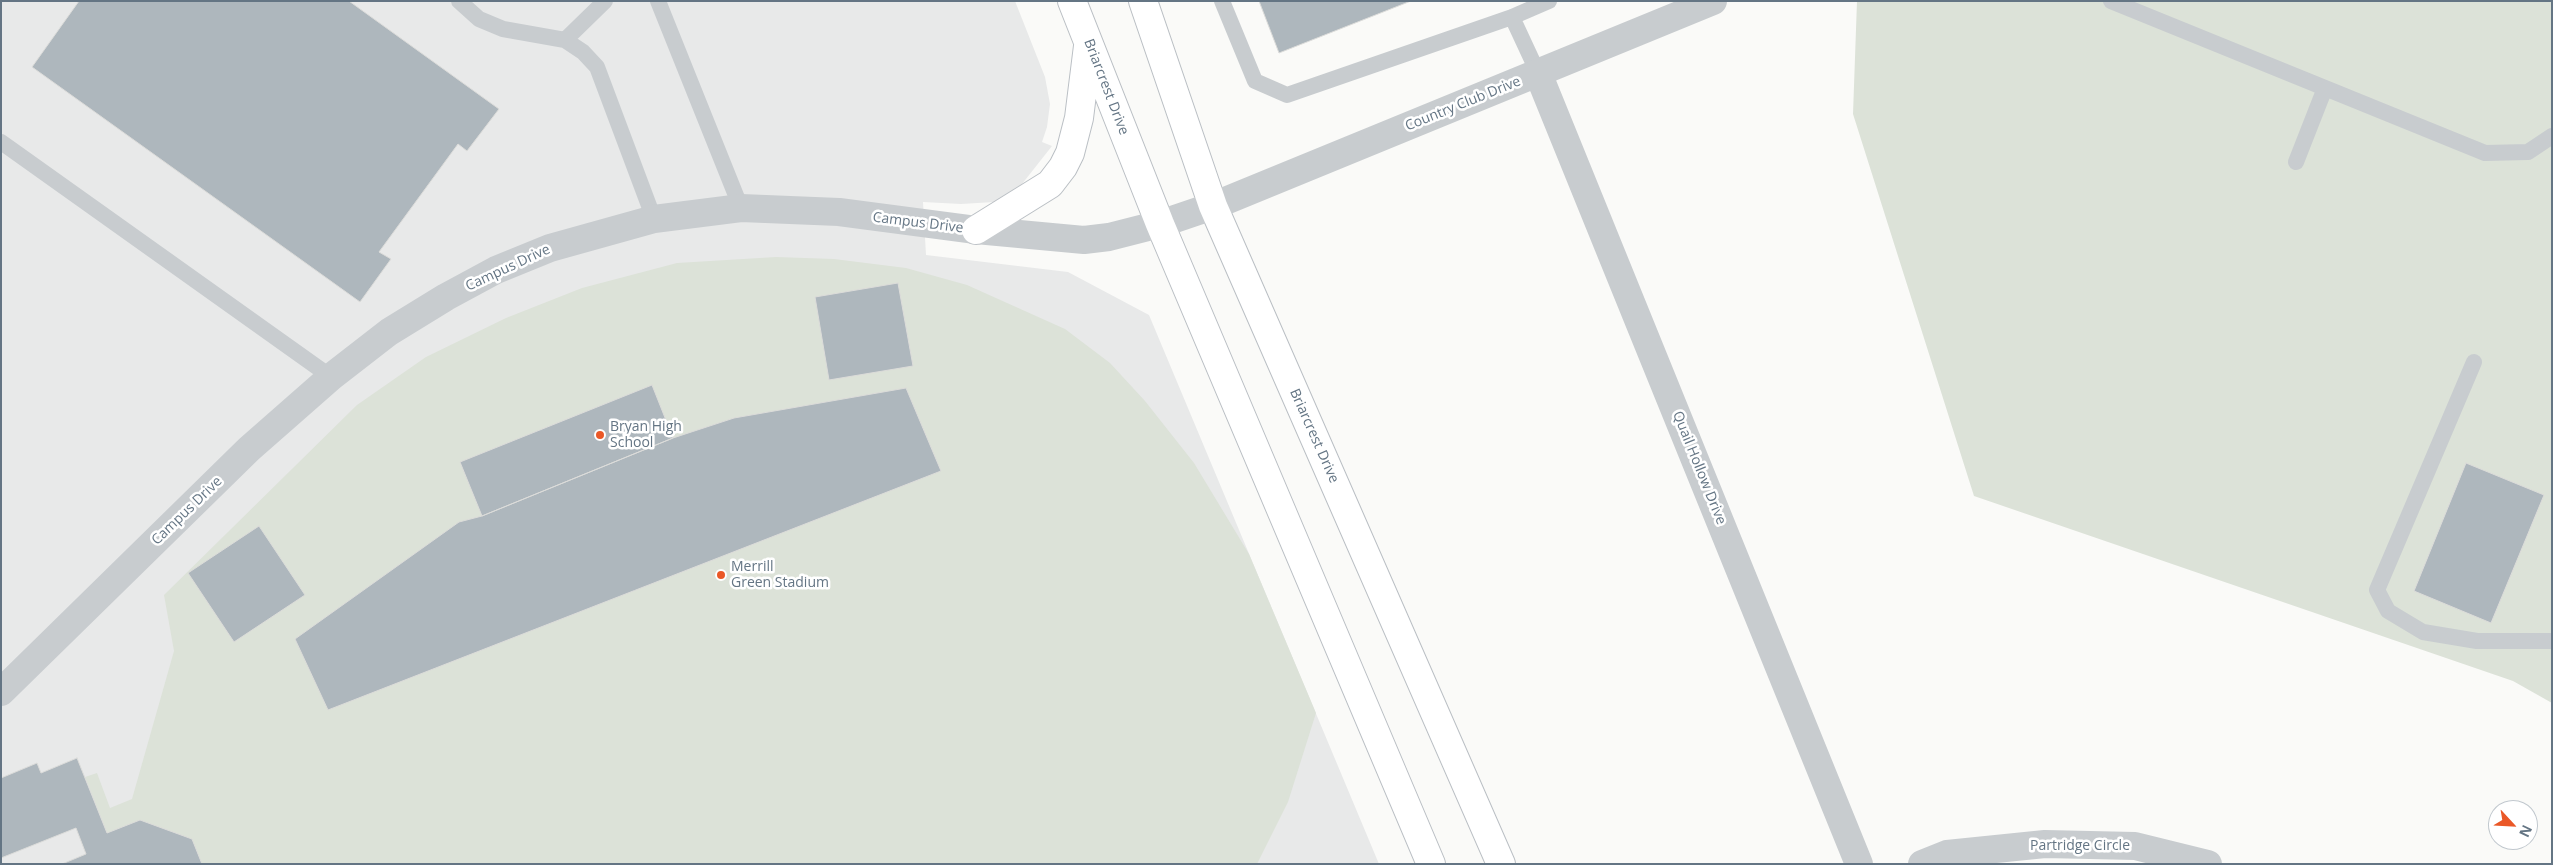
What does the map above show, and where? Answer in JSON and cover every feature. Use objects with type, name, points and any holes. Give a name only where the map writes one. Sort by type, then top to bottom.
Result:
[{"type":"main road","name":"Briarcrest Drive","points":[[1072,1],[1160,224],[1431,864]]},
{"type":"main road","name":"Briarcrest Drive","points":[[1143,1],[1213,206],[1501,864]]},
{"type":"main road","points":[[976,230],[1050,184],[1063,167],[1070,153],[1079,118],[1088,42]]},
{"type":"street","name":"Country Club Drive","points":[[1160,224],[1213,206],[1713,1]]},
{"type":"street","name":"Quail Hollow Drive","points":[[1538,73],[1859,864]]},
{"type":"street","name":"Campus Drive","points":[[1,692],[249,450],[331,376],[389,332],[446,297],[496,270],[550,248],[654,219],[741,208],[839,212],[976,230],[1084,240],[1109,237],[1160,224]]},
{"type":"street","name":"Partridge Circle","points":[[1922,864],[1947,854],[2044,844],[2134,846],[2208,864]]},
{"type":"lane","points":[[458,1],[479,19],[503,29],[565,40],[583,52],[597,67],[654,219]]},
{"type":"lane","points":[[565,40],[605,1]]},
{"type":"lane","points":[[658,1],[741,208]]},
{"type":"lane","points":[[1222,1],[1255,81],[1287,95],[1512,17],[1549,1]]},
{"type":"lane","points":[[2111,1],[2485,153],[2528,152],[2552,136]]},
{"type":"lane","points":[[1512,17],[1538,73]]},
{"type":"lane","points":[[2296,162],[2325,88]]},
{"type":"lane","points":[[1,142],[331,376]]},
{"type":"lane","points":[[2474,362],[2377,590],[2388,611],[2423,632],[2477,641],[2552,641]]},
{"type":"shaded area","name":"Bryan High School","points":[[1,1],[1015,1],[1045,77],[1050,104],[1047,127],[1042,142],[1052,146],[1022,184],[994,202],[961,204],[923,202],[926,255],[1068,272],[1149,315],[1379,864],[1,864]]},
{"type":"shaded area","points":[[1857,1],[2552,1],[2552,703],[2513,681],[1974,496],[1853,114]]},
{"type":"shaded area","name":"Merrill Green Stadium","points":[[776,257],[834,259],[906,268],[967,285],[1065,329],[1110,363],[1145,401],[1194,463],[1249,554],[1316,713],[1288,802],[1257,864],[202,864],[192,839],[140,820],[107,833],[85,777],[97,773],[110,808],[132,799],[174,651],[164,595],[357,405],[426,357],[506,318],[582,288],[677,263]]},
{"type":"building","points":[[79,1],[349,1],[499,109],[467,151],[458,144],[379,252],[391,259],[360,302],[32,67]]},
{"type":"building","points":[[1259,1],[1411,1],[1279,53]]},
{"type":"building","points":[[898,283],[913,366],[829,380],[815,297]]},
{"type":"building","points":[[652,385],[673,438],[482,516],[460,462]]},
{"type":"building","points":[[906,388],[941,471],[328,710],[295,639],[459,522],[482,516],[673,438],[734,418]]},
{"type":"building","points":[[2466,463],[2544,495],[2491,623],[2414,591]]},
{"type":"building","points":[[259,526],[305,595],[234,642],[188,573]]},
{"type":"building","points":[[77,758],[107,833],[140,820],[192,839],[202,864],[62,864],[86,854],[76,828],[1,858],[1,778],[37,763],[41,773]]},
{"type":"place","name":"Bryan High School","points":[[600,435]]},
{"type":"place","name":"Merrill Green Stadium","points":[[721,575]]}]
